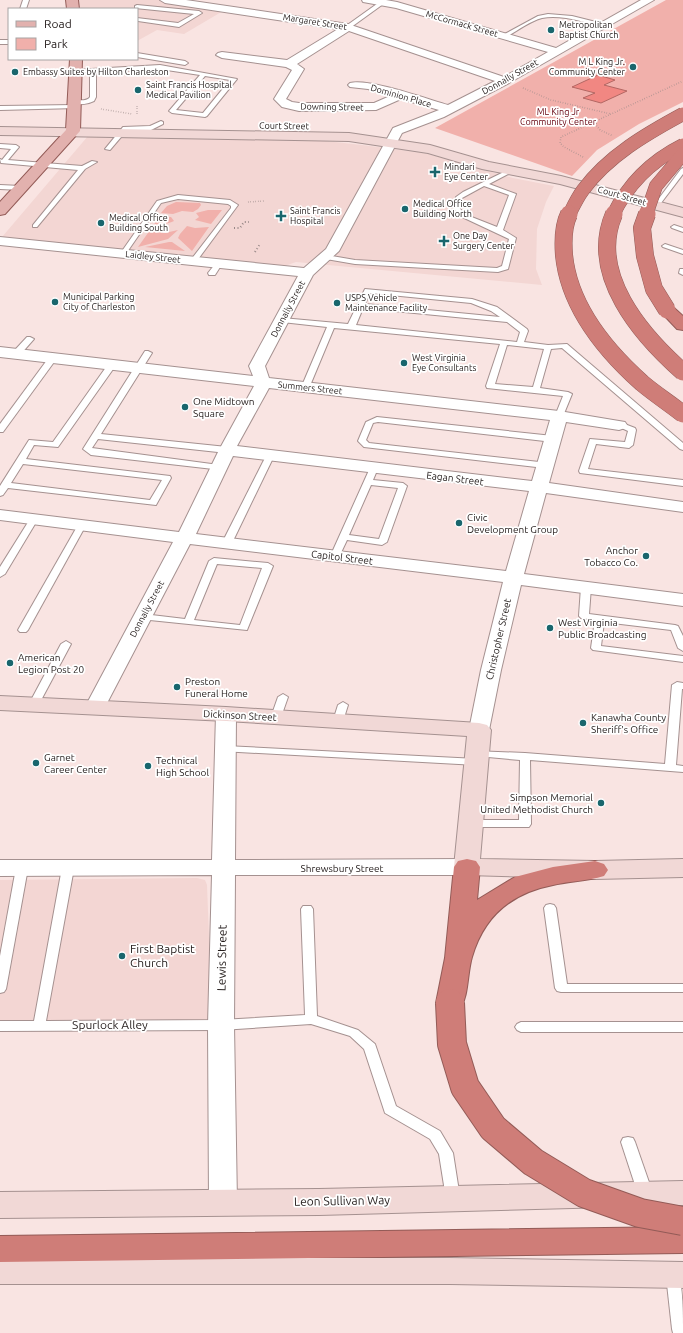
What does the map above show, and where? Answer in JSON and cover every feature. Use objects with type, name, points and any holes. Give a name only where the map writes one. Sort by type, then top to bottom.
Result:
[{"type":"highway","points":[[683,114],[627,146],[603,167],[581,191],[569,212],[564,228],[563,248],[566,271],[576,301],[590,325],[641,382],[683,414]]},
{"type":"highway","points":[[683,145],[676,148],[643,172],[618,203],[609,227],[606,243],[608,262],[615,285],[635,321],[655,346],[683,372]]},
{"type":"highway","points":[[683,154],[656,186],[642,228],[645,256],[654,289],[667,310],[683,325]]},
{"type":"highway","points":[[467,867],[458,958],[450,1003],[452,1044],[465,1087],[493,1128],[533,1162],[584,1193],[640,1213],[683,1221]]},
{"type":"highway","points":[[458,958],[467,934],[488,904],[524,883],[553,876],[596,870]]},
{"type":"highway","points":[[0,1249],[683,1240]]},
{"type":"main road","points":[[0,211],[40,168],[74,126],[76,65]]},
{"type":"street","name":"Margaret Street","points":[[165,0],[186,1],[348,27],[509,78]]},
{"type":"street","name":"McCormack Street","points":[[367,0],[383,2],[418,11],[556,51]]},
{"type":"street","points":[[418,11],[424,8],[419,0]]},
{"type":"street","name":"Donnally Street","points":[[95,707],[185,537],[227,450],[263,383],[258,366],[282,320],[307,273],[332,251],[393,137],[509,78],[649,0]]},
{"type":"street","points":[[222,55],[289,64],[348,27]]},
{"type":"street","name":"Downing Street","points":[[289,64],[298,68],[280,100],[282,103],[289,105],[300,107],[367,108],[376,106],[401,95]]},
{"type":"street","name":"Dominion Place","points":[[354,85],[368,86],[448,110]]},
{"type":"street","name":"Court Street","points":[[0,120],[74,126],[120,133],[349,137],[423,135],[496,157],[561,180]]},
{"type":"street","name":"Court Street","points":[[0,130],[161,123],[352,127],[393,137],[487,166],[561,180],[683,213]]},
{"type":"street","name":"Laidley Street","points":[[0,242],[194,261],[215,268],[307,273]]},
{"type":"street","name":"Summers Street","points":[[0,352],[560,416],[619,425]]},
{"type":"street","name":"Christopher Street","points":[[467,867],[478,748],[491,670],[513,578],[560,416]]},
{"type":"street","name":"Eagan Street","points":[[227,450],[270,456],[371,475],[539,487],[683,509]]},
{"type":"street","name":"Capitol Street","points":[[0,515],[683,600]]},
{"type":"street","name":"Dickinson Street","points":[[0,703],[226,714],[279,707],[341,713],[478,748]]},
{"type":"street","name":"Lewis Street","points":[[223,1203],[221,1025],[222,868],[226,714]]},
{"type":"street","name":"Shrewsbury Street","points":[[11,868],[467,867],[596,870],[683,868]]},
{"type":"street","name":"Leon Sullivan Way","points":[[0,1205],[454,1199],[683,1193]]},
{"type":"street","points":[[0,1271],[450,1271],[678,1275]]},
{"type":"lane","points":[[348,27],[383,2]]},
{"type":"lane","points":[[137,8],[137,4],[199,13],[179,25],[138,20]]},
{"type":"lane","points":[[504,36],[540,17],[545,16],[557,16],[605,25]]},
{"type":"lane","points":[[138,55],[185,63]]},
{"type":"lane","points":[[76,65],[93,70],[160,67],[204,74],[234,79],[205,114],[172,111],[204,74]]},
{"type":"lane","points":[[0,108],[75,105],[92,100],[93,70]]},
{"type":"lane","points":[[108,150],[125,128],[150,128],[161,123]]},
{"type":"lane","points":[[0,146],[16,147],[1,163]]},
{"type":"lane","points":[[35,226],[83,168],[94,162]]},
{"type":"lane","points":[[1,163],[40,168],[83,168]]},
{"type":"lane","points":[[326,257],[355,262],[486,271],[498,270],[505,267],[513,238],[499,230],[462,215],[456,207],[458,197],[465,192],[512,170]]},
{"type":"lane","points":[[656,206],[683,170]]},
{"type":"lane","points":[[484,184],[513,194],[499,230]]},
{"type":"lane","points":[[0,188],[20,190]]},
{"type":"lane","points":[[123,254],[159,202],[178,197],[230,202],[235,205],[194,261]]},
{"type":"lane","points":[[674,227],[683,230]]},
{"type":"lane","points":[[665,246],[683,252]]},
{"type":"lane","points":[[351,327],[368,291],[472,301],[494,309],[524,331],[520,344]]},
{"type":"lane","points":[[362,306],[510,320]]},
{"type":"lane","points":[[282,320],[504,343],[548,347],[564,346],[683,447]]},
{"type":"lane","points":[[305,388],[331,325]]},
{"type":"lane","points":[[16,354],[30,339]]},
{"type":"lane","points":[[504,343],[490,386],[568,394],[560,416]]},
{"type":"lane","points":[[536,390],[548,347]]},
{"type":"lane","points":[[148,353],[87,449],[91,452],[219,468]]},
{"type":"lane","points":[[0,430],[53,358]]},
{"type":"lane","points":[[20,461],[167,478],[153,503],[2,489],[32,442],[55,445],[112,365]]},
{"type":"lane","points":[[545,465],[367,445],[362,441],[370,422],[377,419],[553,439]]},
{"type":"lane","points":[[619,425],[632,430],[629,445],[593,441],[583,472],[683,483]]},
{"type":"lane","points":[[96,436],[227,450]]},
{"type":"lane","points":[[227,543],[270,456]]},
{"type":"lane","points":[[335,557],[371,475],[403,486],[382,542],[344,537]]},
{"type":"lane","points":[[0,574],[34,519]]},
{"type":"lane","points":[[23,630],[82,525]]},
{"type":"lane","points":[[143,617],[188,622],[244,628],[268,566],[214,561],[188,622]]},
{"type":"lane","points":[[586,588],[584,616],[675,628],[683,648]]},
{"type":"lane","points":[[600,618],[596,648],[683,659]]},
{"type":"lane","points":[[34,704],[66,644]]},
{"type":"lane","points":[[670,768],[677,685],[683,686]]},
{"type":"lane","points":[[225,749],[478,748],[525,756],[683,769]]},
{"type":"lane","points":[[471,824],[525,824],[525,756]]},
{"type":"lane","points":[[0,989],[11,868]]},
{"type":"lane","points":[[39,1026],[68,868]]},
{"type":"lane","points":[[550,908],[561,988],[683,988]]},
{"type":"lane","points":[[307,909],[311,1019],[354,1033],[370,1047],[390,1109],[435,1135],[446,1153],[454,1199]]},
{"type":"lane","name":"Spurlock Alley","points":[[0,1026],[221,1025],[311,1019]]},
{"type":"lane","points":[[521,1027],[683,1027]]},
{"type":"lane","points":[[628,1142],[644,1188],[644,1194]]},
{"type":"lane","points":[[678,1275],[679,1331]]},
{"type":"path","points":[[509,78],[519,78],[520,85],[527,92],[591,110],[612,114]]},
{"type":"path","points":[[583,157],[564,147],[560,142],[561,137],[683,81]]},
{"type":"path","points":[[92,100],[100,102],[101,109],[107,111],[138,115],[137,106]]},
{"type":"path","points":[[597,120],[596,125],[600,130],[614,136]]},
{"type":"path","points":[[246,202],[264,200]]},
{"type":"shaded area","points":[[72,0],[163,0],[228,8],[184,34],[157,30],[138,40],[138,8],[73,8]]},
{"type":"shaded area","points":[[598,75],[615,80],[604,85],[627,91],[601,103],[583,98],[595,93],[572,87]]},
{"type":"shaded area","name":"Saint Francis Hospital","points":[[88,136],[317,140],[425,153],[513,178],[554,186],[546,202],[537,229],[536,269],[542,285],[296,262],[282,267],[2,237]]},
{"type":"shaded area","points":[[197,878],[205,880],[207,885],[212,1016],[207,1022],[0,1022],[0,880]]},
{"type":"green space","name":"ML King Jr Community Center","points":[[666,0],[683,0],[683,102],[639,124],[597,150],[572,176],[435,128]]},
{"type":"green space","points":[[176,202],[200,203],[201,205],[193,212],[182,211],[173,214],[161,213],[167,206]]},
{"type":"green space","points":[[208,210],[222,210],[211,224],[195,220],[199,217],[196,213]]},
{"type":"green space","points":[[160,216],[171,217],[174,221],[155,228],[156,230],[165,233],[178,230],[168,239],[138,247]]},
{"type":"green space","points":[[187,226],[195,228],[209,227],[192,251],[178,238]]},
{"type":"green space","points":[[169,242],[172,242],[185,251],[145,247]]},
{"type":"place","name":"Metropolitan Baptist Church","points":[[551,30]]},
{"type":"place","name":"M L King Jr. Community Center","points":[[633,67]]},
{"type":"place","name":"Embassy Suites by Hilton Charleston","points":[[15,72]]},
{"type":"place","name":"Saint Francis Hospital Medical Pavilion","points":[[138,90]]},
{"type":"place","name":"Mindari Eye Center","points":[[435,172]]},
{"type":"place","name":"Medical Office Building North","points":[[405,209]]},
{"type":"place","name":"Saint Francis Hospital","points":[[281,216]]},
{"type":"place","name":"Medical Office Building South","points":[[101,223]]},
{"type":"place","name":"One Day Surgery Center","points":[[444,241]]},
{"type":"place","name":"Municipal Parking City of Charleston","points":[[55,302]]},
{"type":"place","name":"USPS Vehicle Maintenance Facility","points":[[337,303]]},
{"type":"place","name":"West Virginia Eye Consultants","points":[[404,363]]},
{"type":"place","name":"One Midtown Square","points":[[185,407]]},
{"type":"place","name":"Civic Development Group","points":[[459,523]]},
{"type":"place","name":"Anchor Tobacco Co.","points":[[646,556]]},
{"type":"place","name":"West Virginia Public Broadcasting","points":[[550,628]]},
{"type":"place","name":"American Legion Post 20","points":[[10,663]]},
{"type":"place","name":"Preston Funeral Home","points":[[177,687]]},
{"type":"place","name":"Kanawha County Sheriff's Office","points":[[583,723]]},
{"type":"place","name":"Garnet Career Center","points":[[36,763]]},
{"type":"place","name":"Technical High School","points":[[148,766]]},
{"type":"place","name":"Simpson Memorial United Methodist Church","points":[[601,803]]},
{"type":"place","name":"First Baptist Church","points":[[122,956]]}]
